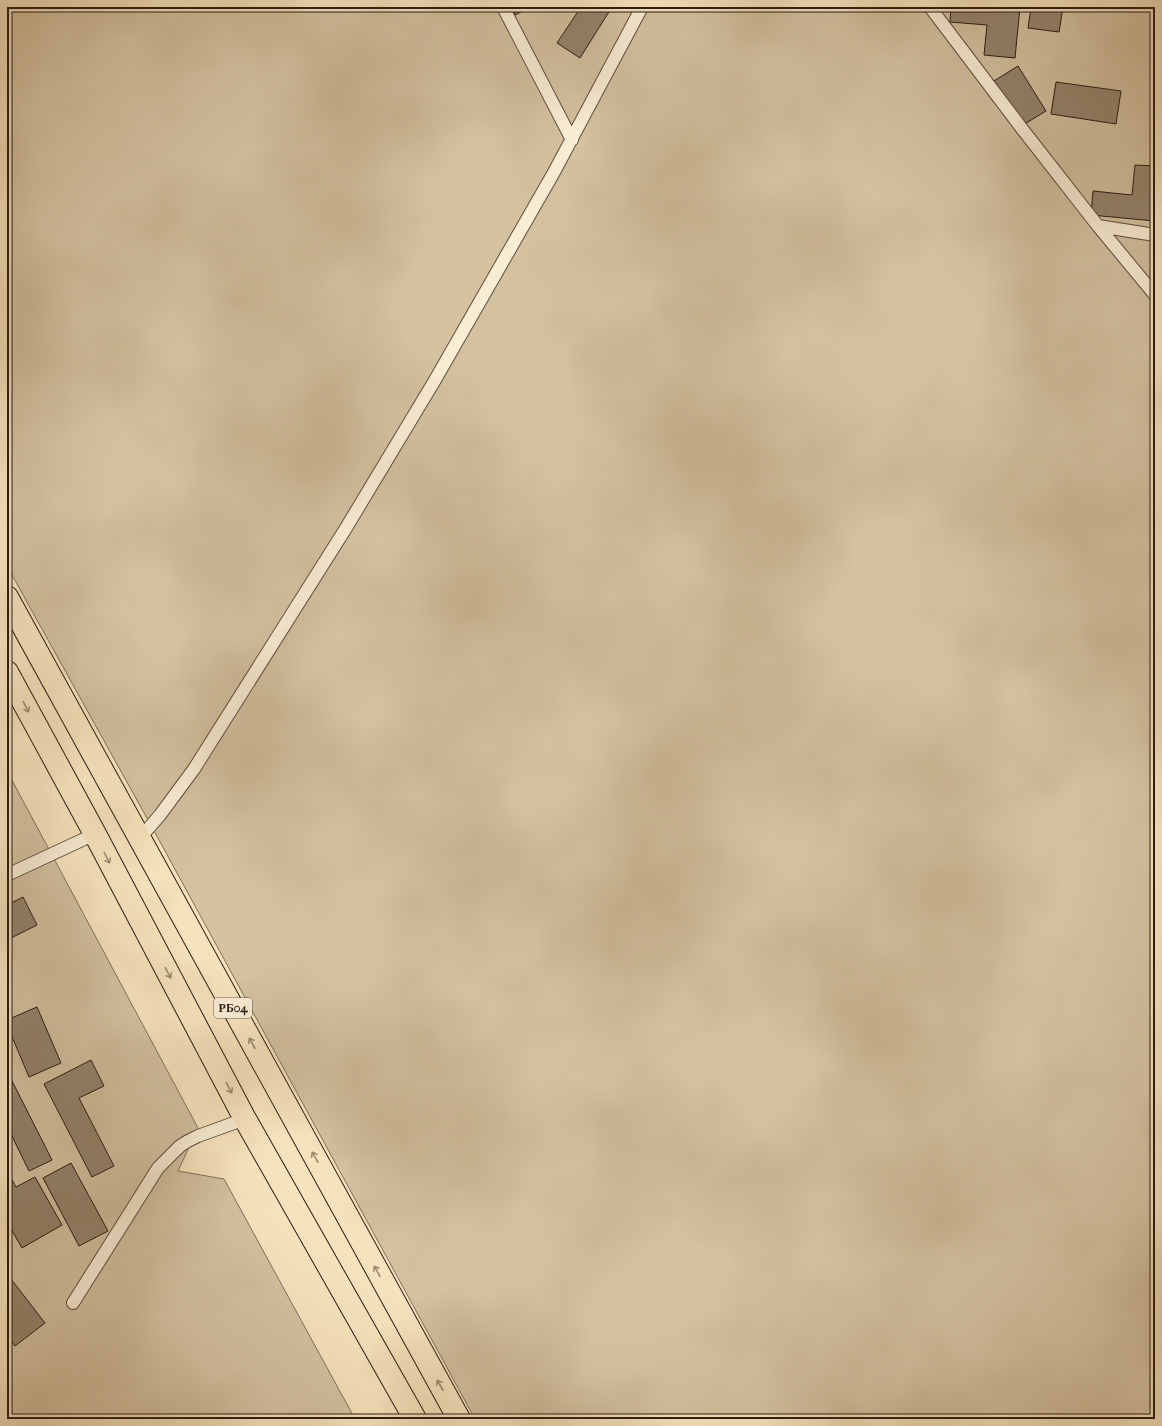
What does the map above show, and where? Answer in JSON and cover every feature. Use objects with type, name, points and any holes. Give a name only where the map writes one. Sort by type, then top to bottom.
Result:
[{"type":"highway","name":"РБ04","points":[[7,597],[459,1419]]},
{"type":"highway","points":[[7,672],[95,834],[245,1119],[415,1419]]},
{"type":"lane","points":[[503,7],[572,140]]},
{"type":"lane","points":[[140,838],[160,815],[194,769],[346,528],[435,380],[572,140],[642,7]]},
{"type":"lane","points":[[930,7],[1023,130],[1098,226],[1155,295]]},
{"type":"lane","points":[[1098,226],[1155,235]]},
{"type":"lane","points":[[7,875],[95,834]]},
{"type":"lane","points":[[73,1303],[158,1168],[180,1146],[188,1141],[245,1119]]},
{"type":"shaded area","points":[[7,7],[1155,7],[1155,1419],[475,1419],[153,829],[7,566]]},
{"type":"shaded area","points":[[7,771],[198,1128],[178,1171],[224,1179],[355,1419],[7,1419]]},
{"type":"building","points":[[511,7],[530,7],[515,15]]},
{"type":"building","points":[[581,7],[612,7],[580,58],[557,43]]},
{"type":"building","points":[[951,7],[1020,7],[1015,58],[984,55],[987,25],[950,22]]},
{"type":"building","points":[[1031,7],[1063,7],[1059,32],[1028,28]]},
{"type":"building","points":[[1018,66],[1046,111],[1023,125],[994,81]]},
{"type":"building","points":[[1056,82],[1121,91],[1116,124],[1051,114]]},
{"type":"building","points":[[1135,165],[1155,166],[1155,221],[1091,215],[1093,191],[1132,195]]},
{"type":"building","points":[[23,897],[37,925],[7,940],[7,905]]},
{"type":"building","points":[[37,1007],[61,1063],[29,1077],[7,1025],[7,1020]]},
{"type":"building","points":[[91,1060],[104,1086],[79,1098],[114,1166],[92,1177],[44,1084]]},
{"type":"building","points":[[7,1071],[52,1160],[29,1171],[7,1126]]},
{"type":"building","points":[[71,1163],[108,1231],[79,1246],[43,1178]]},
{"type":"building","points":[[7,1171],[16,1187],[35,1177],[62,1225],[22,1248],[7,1222]]},
{"type":"building","points":[[11,1279],[45,1323],[15,1346],[7,1335],[7,1282]]},
{"type":"building","points":[[7,1385],[12,1391],[7,1396]]}]
